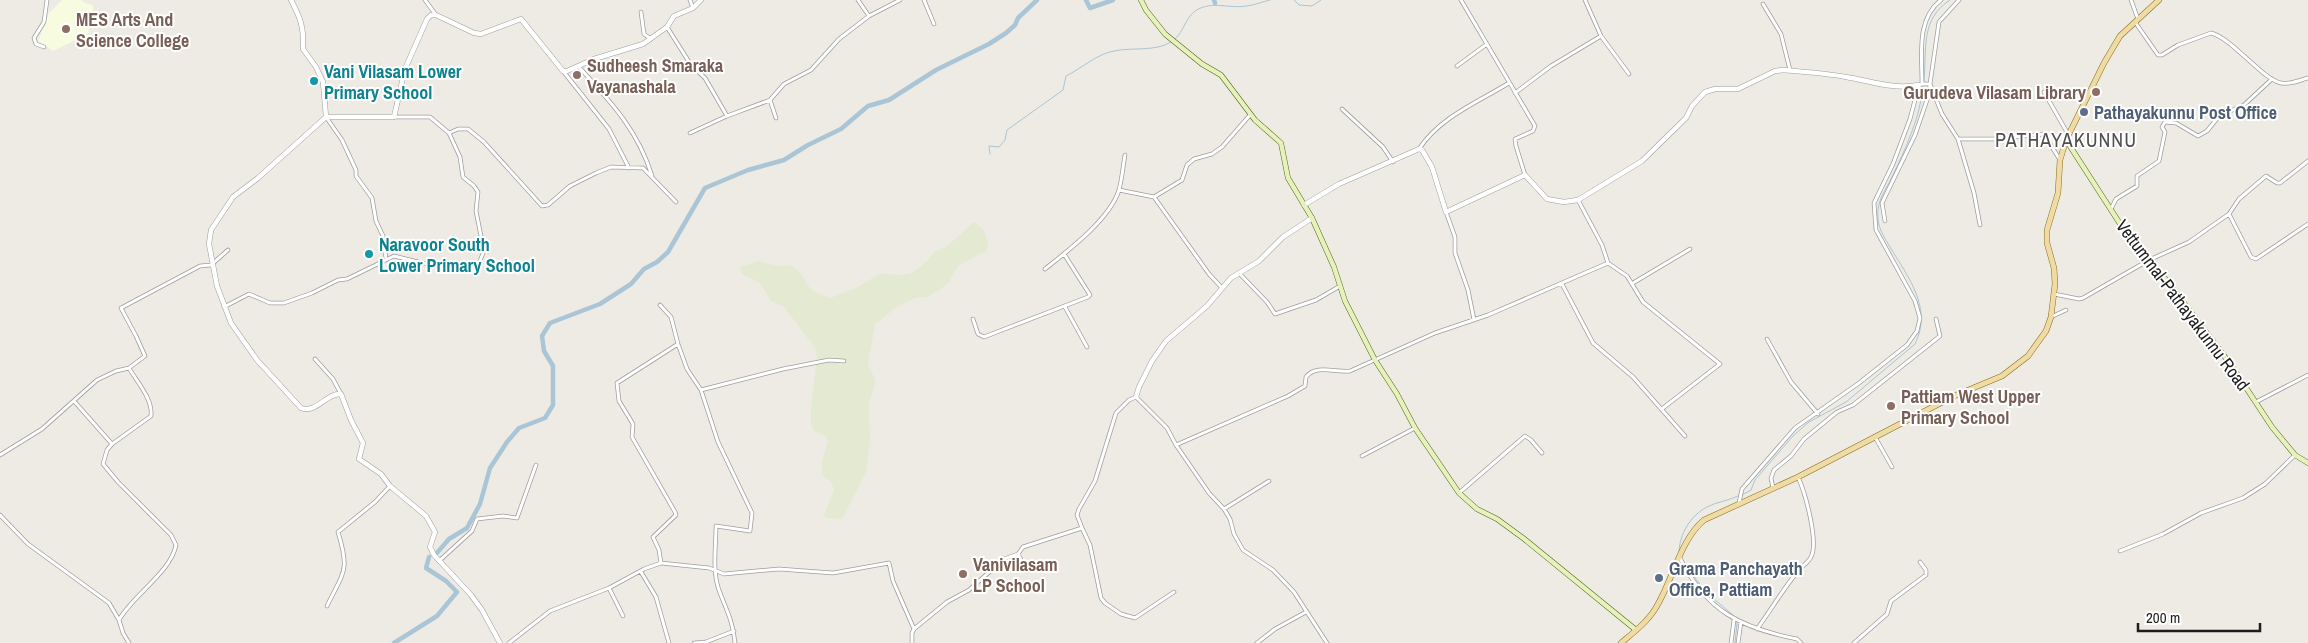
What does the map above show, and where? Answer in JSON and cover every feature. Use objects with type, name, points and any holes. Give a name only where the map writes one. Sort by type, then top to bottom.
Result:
[{"type":"main road","points":[[1141,0],[1146,10],[1173,40],[1202,64],[1221,75],[1250,114],[1280,143],[1288,178],[1312,218],[1334,267],[1345,301],[1375,360],[1397,394],[1415,428],[1459,493],[1477,508],[1497,519],[1523,538],[1636,630]]},
{"type":"main road","points":[[1621,643],[1658,606],[1680,558],[1686,539],[1695,528],[1716,513],[1773,489],[1954,396],[1994,380],[2028,356],[2046,331],[2051,318],[2054,294],[2054,268],[2047,243],[2047,230],[2058,193],[2060,160],[2067,137],[2104,63],[2120,36],[2159,0]]},
{"type":"main road","name":"Vettummal-Pathayakunnu Road","points":[[2067,137],[2124,230],[2168,282],[2295,454],[2308,463]]},
{"type":"street","points":[[44,47],[36,44],[34,38],[44,22],[47,0]]},
{"type":"street","points":[[291,0],[305,34],[303,49],[316,66],[323,82],[326,117],[342,140],[356,170],[356,176],[372,198],[376,221],[383,236],[386,259]]},
{"type":"street","points":[[425,0],[436,15],[474,33],[481,34],[521,19],[606,124],[626,158],[628,168]]},
{"type":"street","points":[[690,0],[693,8]]},
{"type":"street","points":[[563,71],[567,72],[578,66],[651,40],[667,27],[674,16],[693,8],[701,0]]},
{"type":"street","points":[[858,0],[869,16]]},
{"type":"street","points":[[690,133],[727,116],[770,100],[784,84],[811,70],[839,39],[869,16],[900,0]]},
{"type":"street","points":[[924,0],[934,24]]},
{"type":"street","points":[[1461,0],[1535,126],[1534,131],[1516,139],[1516,146],[1525,175],[1547,199],[1564,202],[1578,200],[1642,161],[1686,118],[1692,106],[1705,92],[1715,89],[1738,89],[1775,71],[1790,70],[1848,77],[1892,87],[1905,88],[1930,84]]},
{"type":"street","points":[[1585,0],[1601,36],[1628,74]]},
{"type":"street","points":[[1739,503],[1742,489],[1794,428],[1818,414],[1907,345],[1917,331],[1920,318],[1915,301],[1876,230],[1874,203],[1893,164],[1921,84],[1922,39],[1926,19],[1932,7],[1941,0]]},
{"type":"street","points":[[1884,221],[1882,203],[1915,135],[1929,94],[1939,22],[1942,16],[1959,0]]},
{"type":"street","points":[[2131,0],[2137,21],[2158,55],[2162,55],[2178,45],[2211,33],[2240,52],[2280,83],[2289,83],[2308,78]]},
{"type":"street","points":[[1763,4],[1781,34],[1790,70]]},
{"type":"street","points":[[641,12],[644,34],[651,40]]},
{"type":"street","points":[[394,118],[405,69],[427,19],[431,15],[436,15]]},
{"type":"street","points":[[667,27],[691,65],[705,78],[727,116]]},
{"type":"street","points":[[1515,93],[1551,66],[1601,36]]},
{"type":"street","points":[[1458,66],[1487,44]]},
{"type":"street","points":[[578,66],[617,109],[644,151],[653,178]]},
{"type":"street","points":[[2111,209],[2116,199],[2137,186],[2137,176],[2160,161],[2164,132],[2162,128],[2165,122],[2176,123],[2198,136],[2219,116],[2244,104],[2272,78]]},
{"type":"street","points":[[1304,205],[1339,184],[1420,149],[1437,130],[1461,110],[1509,83]]},
{"type":"street","points":[[1930,84],[1942,114],[1958,139],[1974,193],[1980,225]]},
{"type":"street","points":[[2044,92],[2067,137]]},
{"type":"street","points":[[770,100],[776,118]]},
{"type":"street","points":[[1342,108],[1383,148],[1393,162]]},
{"type":"street","points":[[1119,190],[1154,197],[1182,180],[1185,166],[1194,158],[1212,154],[1222,147],[1250,114]]},
{"type":"street","points":[[223,308],[249,294],[270,303],[284,303],[312,293],[338,280],[347,279],[394,256],[426,264],[464,266],[479,263],[482,259],[484,244],[476,210],[478,192],[463,177],[460,157],[450,134],[430,117],[326,117],[258,178],[233,197],[211,230],[209,244],[211,265],[223,308],[241,339],[301,408],[306,410],[312,408],[331,396],[341,394]]},
{"type":"street","points":[[450,134],[458,129],[468,129],[484,142],[542,206],[548,206],[570,186],[611,168],[643,168],[676,202]]},
{"type":"street","points":[[1958,139],[1996,139],[2044,134],[2060,160]]},
{"type":"street","points":[[1420,149],[1432,167],[1455,237],[1455,253],[1468,290],[1474,320]]},
{"type":"street","points":[[1045,269],[1064,254],[1108,212],[1119,190],[1125,155]]},
{"type":"street","points":[[2054,294],[2079,299],[2083,298],[2149,260],[2188,242],[2229,214],[2239,199],[2266,176],[2276,183],[2280,183],[2308,160]]},
{"type":"street","points":[[1446,212],[1525,175]]},
{"type":"street","points":[[1154,197],[1209,274],[1222,288]]},
{"type":"street","points":[[1578,200],[1602,245],[1608,263],[1627,276],[1635,292],[1643,302],[1720,364],[1662,408]]},
{"type":"street","points":[[2229,214],[2251,257],[2256,259],[2308,224]]},
{"type":"street","points":[[1136,398],[1139,387],[1152,361],[1166,341],[1207,306],[1231,278],[1258,261],[1287,234],[1312,218]]},
{"type":"street","points":[[1632,283],[1690,249]]},
{"type":"street","points":[[0,455],[42,430],[97,380],[116,371],[129,368],[145,356],[121,308],[200,266],[211,265],[228,250]]},
{"type":"street","points":[[972,319],[978,334],[984,336],[1065,307],[1090,295],[1064,254]]},
{"type":"street","points":[[1176,445],[1288,396],[1305,386],[1306,377],[1310,373],[1323,370],[1341,373],[1350,371],[1435,333],[1474,320],[1608,263]]},
{"type":"street","points":[[1240,273],[1268,302],[1275,314],[1316,300],[1340,285]]},
{"type":"street","points":[[1562,284],[1593,343],[1634,377],[1685,436]]},
{"type":"street","points":[[660,304],[671,317],[687,370],[701,390],[718,442],[752,512],[750,531],[716,526],[716,570],[719,589],[728,610],[734,631],[735,643]]},
{"type":"street","points":[[1065,307],[1087,347]]},
{"type":"street","points":[[2051,318],[2066,310]]},
{"type":"street","points":[[1773,489],[1771,478],[1774,470],[1791,456],[1804,439],[1837,412],[1854,405],[1940,336],[1936,319]]},
{"type":"street","points":[[1767,339],[1780,359],[1791,382],[1818,414]]},
{"type":"street","points":[[661,564],[659,550],[653,537],[676,515],[676,512],[632,437],[633,424],[619,400],[617,383],[678,344]]},
{"type":"street","points":[[315,359],[333,379],[363,443],[359,459],[381,474],[390,486],[426,516],[435,532],[430,547],[439,561],[471,595],[482,610],[500,643]]},
{"type":"street","points":[[701,390],[783,369],[829,360],[844,361]]},
{"type":"street","points":[[119,620],[133,600],[157,575],[176,545],[171,535],[158,520],[105,468],[104,464],[108,450],[112,444],[151,416],[152,410],[147,397],[129,368]]},
{"type":"street","points":[[2256,402],[2308,375]]},
{"type":"street","points":[[1136,398],[1167,428],[1176,445],[1209,493],[1224,509],[1243,550],[1273,570],[1294,592],[1327,643]]},
{"type":"street","points":[[1136,398],[1129,400],[1116,413],[1096,481],[1078,509],[1077,515],[1090,545],[1098,591],[1104,603],[1121,614],[1136,618],[1174,592]]},
{"type":"street","points":[[74,400],[112,444]]},
{"type":"street","points":[[1362,456],[1415,428]]},
{"type":"street","points":[[1459,493],[1525,436],[1542,452]]},
{"type":"street","points":[[1875,436],[1892,467]]},
{"type":"street","points":[[2120,551],[2163,534],[2201,513],[2252,492],[2265,484],[2295,454]]},
{"type":"street","points":[[439,561],[472,531],[477,519],[503,516],[517,518],[536,465]]},
{"type":"street","points":[[1758,629],[1798,571],[1811,558],[1813,553],[1805,492],[1798,477]]},
{"type":"street","points":[[1224,509],[1269,481]]},
{"type":"street","points":[[327,606],[346,569],[344,552],[338,532],[375,502],[390,486]]},
{"type":"street","points":[[0,516],[28,544],[109,603],[129,643]]},
{"type":"street","points":[[912,643],[914,629],[947,602],[969,590],[1004,559],[1018,554],[1023,548],[1082,528]]},
{"type":"street","points":[[1018,554],[1027,570]]},
{"type":"street","points":[[1680,558],[1687,573],[1709,599],[1734,620],[1758,629],[1797,639],[1801,643]]},
{"type":"street","points":[[1854,643],[1887,614],[1891,601],[1926,575],[1926,570],[1920,562]]},
{"type":"street","points":[[509,643],[550,611],[609,588],[640,572],[661,564],[709,568],[724,574],[780,569],[833,573],[889,563],[893,581],[914,629]]},
{"type":"street","points":[[640,572],[656,597],[669,643]]},
{"type":"street","points":[[609,588],[623,616]]},
{"type":"street","points":[[1257,643],[1275,629],[1306,612]]},
{"type":"street","points":[[1731,643],[1734,620]]},
{"type":"street","points":[[1738,643],[1740,622]]},
{"type":"street","points":[[694,643],[706,642],[734,631]]},
{"type":"shaded area","name":"MES Arts And Science College","points":[[62,0],[82,0],[93,5],[93,13],[88,34],[53,51],[38,41],[49,13]]},
{"type":"shaded area","points":[[973,223],[976,223],[984,230],[988,244],[986,251],[958,266],[949,282],[941,289],[927,297],[915,298],[897,307],[875,324],[868,365],[876,381],[869,404],[870,441],[866,472],[842,519],[826,518],[824,515],[834,490],[831,482],[822,475],[822,462],[828,441],[826,437],[813,430],[811,423],[817,356],[815,348],[784,307],[771,301],[760,283],[742,274],[740,267],[758,261],[779,266],[790,265],[799,271],[809,287],[819,294],[830,298],[856,288],[879,274],[901,275],[912,273],[927,261],[934,252],[947,246]]},
{"type":"waterway","points":[[436,554],[449,539],[467,528],[480,504],[490,468],[507,442],[519,428],[545,418],[553,405],[553,366],[544,351],[542,336],[550,323],[600,304],[631,284],[644,269],[657,262],[668,252],[705,188],[748,170],[784,160],[808,145],[841,129],[868,106],[889,100],[936,70],[989,44],[1006,33],[1015,25],[1018,18],[1037,0]]},
{"type":"waterway","points":[[1086,0],[1090,8],[1113,0]]},
{"type":"waterway","points":[[1175,39],[1192,14],[1201,8],[1214,5],[1247,6],[1270,0]]},
{"type":"waterway","points":[[1294,0],[1299,5],[1312,6],[1321,0]]},
{"type":"waterway","points":[[1924,81],[1929,26],[1940,8],[1950,0]]},
{"type":"waterway","points":[[990,154],[989,146],[999,147],[1005,140],[1007,130],[1063,90],[1066,76],[1108,53],[1158,47],[1171,42]]},
{"type":"waterway","points":[[1742,495],[1751,490],[1755,480],[1793,436],[1809,422],[1846,402],[1915,344],[1920,331],[1920,305],[1911,281],[1881,230],[1878,207],[1911,134],[1919,110],[1923,87]]},
{"type":"waterway","points":[[2303,462],[2308,466]]},
{"type":"waterway","points":[[1679,553],[1681,539],[1687,526],[1701,510],[1738,496]]},
{"type":"waterway","points":[[394,643],[437,616],[457,592],[446,581],[426,568],[429,557]]},
{"type":"waterway","points":[[1688,569],[1707,593],[1734,616]]},
{"type":"waterway","points":[[1735,643],[1737,623]]},
{"type":"place","name":"MES Arts And Science College","points":[[66,29]]},
{"type":"place","name":"Sudheesh Smaraka Vayanashala","points":[[577,75]]},
{"type":"place","name":"Vani Vilasam Lower Primary School","points":[[314,81]]},
{"type":"place","name":"Gurudeva Vilasam Library","points":[[2096,92]]},
{"type":"place","name":"Pathayakunnu Post Office","points":[[2084,112]]},
{"type":"place","name":"Naravoor South Lower Primary School","points":[[369,254]]},
{"type":"place","name":"Pattiam West Upper Primary School","points":[[1891,406]]},
{"type":"place","name":"Vanivilasam LP School","points":[[963,574]]},
{"type":"place","name":"Grama Panchayath Office, Pattiam","points":[[1659,578]]},
{"type":"district","name":"PATHAYAKUNNU","points":[[2066,139]]}]
